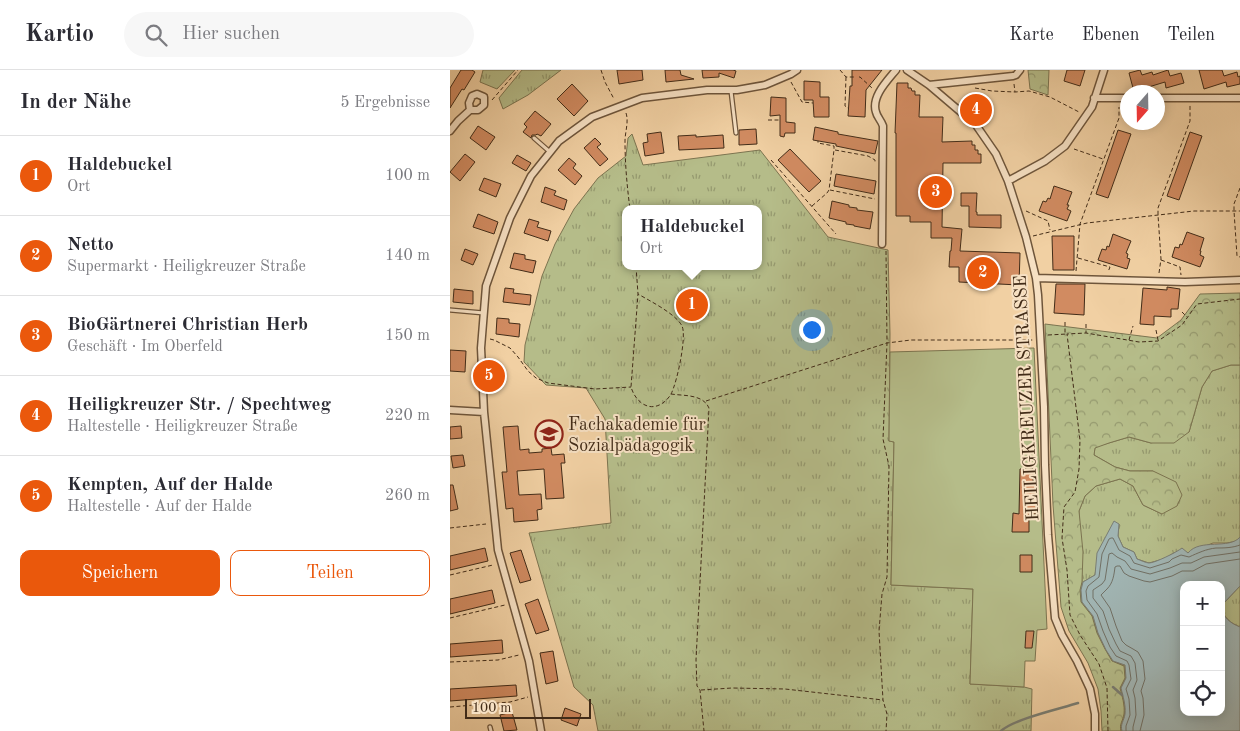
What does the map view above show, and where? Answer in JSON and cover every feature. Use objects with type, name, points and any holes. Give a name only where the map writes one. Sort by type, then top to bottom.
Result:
[{"type":"street","points":[[540,731],[526,653],[498,550],[484,412],[481,348],[486,286],[510,218],[531,176],[559,141],[592,117],[642,98],[707,90],[737,90],[765,85],[788,76],[797,70]]},
{"type":"street","points":[[882,244],[883,126],[881,120],[876,115],[874,107],[879,93],[896,70]]},
{"type":"street","name":"HEILIGKREUZER STRASSE","points":[[907,70],[929,85],[976,125],[996,154],[1008,180],[1026,238],[1036,278],[1044,407],[1048,535],[1055,618],[1090,689],[1095,714],[1095,731]]},
{"type":"street","points":[[929,85],[1013,76],[1019,73],[1020,70]]},
{"type":"street","points":[[1008,180],[1046,161],[1065,146],[1092,107],[1104,70]]},
{"type":"street","points":[[450,131],[458,120],[470,110],[478,110],[484,105],[484,98],[477,94],[472,96],[469,103],[470,110]]},
{"type":"street","points":[[1094,98],[1119,98]]},
{"type":"street","points":[[1165,98],[1240,98]]},
{"type":"street","points":[[1036,278],[1181,282],[1240,280]]},
{"type":"street","points":[[450,410],[484,412]]},
{"type":"lane","points":[[730,90],[736,133]]},
{"type":"lane","points":[[534,138],[551,152]]},
{"type":"lane","points":[[450,310],[484,313]]},
{"type":"path","points":[[484,105],[493,99],[518,70]]},
{"type":"path","points":[[601,70],[605,82],[627,117],[625,140],[626,180],[629,205]]},
{"type":"path","points":[[840,70],[846,77],[845,106],[849,109]]},
{"type":"path","points":[[788,76],[802,102],[813,102]]},
{"type":"path","points":[[1013,76],[1015,92]]},
{"type":"path","points":[[846,77],[855,77]]},
{"type":"path","points":[[859,77],[879,93]]},
{"type":"path","points":[[969,87],[992,91],[1029,91],[1050,98],[1087,116]]},
{"type":"path","points":[[1076,279],[1080,224],[1119,118],[1119,98]]},
{"type":"path","points":[[1158,281],[1160,259],[1158,208],[1190,121],[1190,98]]},
{"type":"path","points":[[768,120],[780,120]]},
{"type":"path","points":[[812,206],[829,190],[834,150],[834,146],[818,143],[818,141]]},
{"type":"path","points":[[1065,146],[1104,160]]},
{"type":"path","points":[[834,150],[868,156],[874,160]]},
{"type":"path","points":[[771,160],[836,234]]},
{"type":"path","points":[[1240,188],[1234,204],[1237,256],[1240,258]]},
{"type":"path","points":[[829,190],[883,200]]},
{"type":"path","points":[[1018,212],[1024,211],[1048,221],[1050,231]]},
{"type":"path","points":[[1026,238],[1080,224],[1194,211],[1240,211]]},
{"type":"path","points":[[882,244],[886,249],[887,343],[883,439],[889,466],[887,577],[882,594],[879,631],[883,700],[887,714],[886,731]]},
{"type":"path","points":[[1077,258],[1110,267],[1106,280]]},
{"type":"path","points":[[1160,259],[1180,267],[1181,282]]},
{"type":"path","points":[[636,270],[638,294],[631,387],[633,393],[642,404],[648,407],[656,406],[671,394],[678,374],[683,327],[677,318],[638,294]]},
{"type":"path","points":[[705,401],[887,343],[911,340],[1039,338],[1086,333],[1139,342],[1158,341],[1182,325],[1197,304],[1240,299]]},
{"type":"path","points":[[1182,312],[1187,318]]},
{"type":"path","points":[[1064,322],[1080,440],[1079,468],[1075,492],[1064,507],[1062,538],[1067,570],[1070,615],[1080,635],[1099,664],[1105,680],[1107,688],[1108,731]]},
{"type":"path","points":[[1086,324],[1086,333]]},
{"type":"path","points":[[1129,340],[1133,326]]},
{"type":"path","points":[[1156,330],[1158,341]]},
{"type":"path","points":[[482,337],[494,340],[510,348],[528,371],[536,378],[548,383],[595,389],[631,387]]},
{"type":"path","points":[[671,394],[699,398],[705,401],[709,408],[696,660],[697,686],[700,690],[704,731]]},
{"type":"path","points":[[450,528],[495,523]]},
{"type":"path","points":[[450,575],[501,563]]},
{"type":"path","points":[[450,618],[513,603]]},
{"type":"path","points":[[450,662],[498,660],[526,653]]},
{"type":"path","points":[[700,690],[785,688],[883,700]]},
{"type":"path","points":[[450,707],[510,702],[534,696]]},
{"type":"green space","points":[[483,70],[515,70],[497,89],[480,82]]},
{"type":"green space","points":[[522,70],[561,70],[528,95],[503,109],[499,98]]},
{"type":"green space","points":[[1028,70],[1049,70],[1048,95],[1030,89]]},
{"type":"green space","points":[[632,134],[643,165],[760,150],[828,237],[888,250],[890,334],[889,441],[894,442],[891,585],[973,589],[970,684],[1032,689],[1031,731],[598,731],[593,705],[574,687],[529,533],[611,523],[605,419],[586,388],[546,385],[524,362],[525,345],[542,276],[555,244],[574,209],[598,178],[626,156],[628,138]]},
{"type":"green space","points":[[1240,293],[1240,365],[1231,365],[1212,371],[1202,387],[1189,432],[1174,443],[1151,443],[1129,437],[1095,448],[1094,455],[1115,467],[1130,471],[1153,471],[1176,482],[1182,495],[1177,506],[1162,514],[1143,505],[1133,486],[1120,479],[1096,486],[1085,496],[1079,511],[1083,552],[1081,602],[1092,616],[1097,633],[1112,661],[1124,666],[1125,678],[1120,688],[1124,711],[1120,726],[1121,731],[1102,731],[1098,689],[1088,663],[1069,631],[1061,607],[1053,505],[1045,324],[1157,338],[1181,320],[1200,294]]},
{"type":"green space","points":[[1034,348],[1047,629],[1037,630],[1035,661],[1025,661],[1024,687],[970,684],[973,589],[891,585],[894,442],[889,441],[890,352]]},
{"type":"green space","points":[[1231,365],[1240,365],[1240,537],[1237,541],[1213,543],[1188,553],[1177,552],[1167,558],[1149,563],[1137,559],[1134,552],[1123,547],[1118,536],[1119,524],[1096,568],[1095,575],[1083,582],[1081,590],[1082,602],[1093,616],[1106,650],[1113,661],[1125,665],[1126,678],[1121,688],[1125,704],[1125,714],[1121,731],[1120,726],[1124,711],[1120,688],[1125,678],[1124,666],[1112,661],[1105,649],[1097,633],[1092,616],[1081,602],[1079,511],[1085,496],[1096,486],[1120,479],[1133,486],[1143,505],[1162,514],[1153,471],[1130,471],[1115,467],[1094,455],[1095,447],[1129,437],[1151,443],[1189,432],[1202,387],[1212,371]]},
{"type":"green space","points":[[1240,586],[1240,627],[1233,624],[1225,615],[1225,602]]},
{"type":"water","points":[[1114,521],[1119,524],[1118,536],[1123,547],[1134,552],[1137,559],[1148,563],[1171,555],[1182,548],[1188,553],[1200,546],[1229,543],[1240,537],[1240,586],[1225,602],[1225,581],[1180,581],[1180,716],[1225,716],[1225,616],[1233,624],[1240,627],[1240,731],[1122,731],[1121,726],[1125,711],[1121,688],[1126,678],[1125,665],[1113,661],[1098,633],[1093,616],[1082,602],[1081,590],[1083,582],[1095,575],[1097,553]]},
{"type":"building","points":[[461,70],[472,70],[475,72],[450,108],[450,88]]},
{"type":"building","points":[[617,70],[642,70],[643,80],[619,84]]},
{"type":"building","points":[[665,70],[680,70],[681,75],[694,79],[666,82]]},
{"type":"building","points":[[702,70],[736,71],[734,78],[719,73],[719,77],[703,78]]},
{"type":"building","points":[[852,70],[882,70],[866,90],[865,117],[848,116]]},
{"type":"building","points":[[1067,70],[1085,70],[1080,86],[1064,81]]},
{"type":"building","points":[[1140,70],[1142,75],[1152,72],[1153,75],[1168,70],[1170,76],[1181,73],[1184,83],[1166,88],[1165,82],[1155,85],[1132,85],[1129,73]]},
{"type":"building","points":[[1199,70],[1222,70],[1224,76],[1237,72],[1238,77],[1240,76],[1240,84],[1227,87],[1226,82],[1204,89]]},
{"type":"building","points":[[804,81],[820,82],[820,97],[829,97],[829,117],[814,117],[813,100],[804,100]]},
{"type":"building","points":[[897,83],[908,83],[908,88],[915,91],[915,95],[920,95],[919,117],[943,117],[942,142],[972,141],[972,145],[975,145],[975,150],[978,150],[978,154],[981,154],[981,163],[943,163],[942,227],[962,229],[960,251],[1020,253],[1019,285],[959,282],[959,267],[949,267],[952,238],[931,238],[931,222],[910,222],[910,216],[896,216],[895,133]]},
{"type":"building","points":[[572,84],[588,101],[574,116],[557,99]]},
{"type":"building","points":[[771,97],[786,98],[786,122],[795,123],[795,133],[785,133],[784,137],[780,136],[780,115],[770,116]]},
{"type":"building","points":[[535,111],[551,124],[541,136],[537,134],[532,135],[531,138],[523,132],[527,127],[524,124]]},
{"type":"building","points":[[478,126],[495,137],[486,150],[470,138]]},
{"type":"building","points":[[815,127],[838,132],[838,134],[878,141],[875,154],[813,140]]},
{"type":"building","points":[[756,129],[757,144],[739,145],[739,130]]},
{"type":"building","points":[[1118,130],[1131,134],[1108,198],[1096,194]]},
{"type":"building","points":[[661,132],[664,153],[645,156],[643,143],[648,142],[647,134]]},
{"type":"building","points":[[1190,132],[1202,136],[1179,200],[1167,196]]},
{"type":"building","points":[[696,135],[696,137],[723,135],[724,148],[679,150],[678,136]]},
{"type":"building","points":[[595,138],[601,144],[597,147],[608,159],[600,166],[584,148]]},
{"type":"building","points":[[790,149],[821,181],[809,192],[778,160]]},
{"type":"building","points":[[465,154],[475,162],[460,181],[450,172]]},
{"type":"building","points":[[517,155],[531,163],[526,171],[512,163]]},
{"type":"building","points":[[569,158],[576,164],[573,168],[582,176],[575,185],[558,170]]},
{"type":"building","points":[[836,174],[876,181],[874,194],[834,186]]},
{"type":"building","points":[[484,178],[501,184],[496,197],[479,190]]},
{"type":"building","points":[[1054,186],[1072,192],[1067,205],[1069,205],[1067,209],[1071,211],[1067,221],[1039,211],[1043,201],[1046,202],[1048,198],[1050,199]]},
{"type":"building","points":[[545,187],[556,191],[554,195],[567,200],[564,210],[541,202]]},
{"type":"building","points":[[961,193],[977,193],[977,215],[1001,215],[1001,228],[969,227],[969,206],[961,206]]},
{"type":"building","points":[[832,201],[849,205],[849,207],[857,208],[857,210],[873,212],[870,229],[829,218]]},
{"type":"building","points":[[478,214],[498,222],[494,234],[473,227]]},
{"type":"building","points":[[529,219],[539,222],[537,227],[551,231],[548,241],[524,233]]},
{"type":"building","points":[[1187,232],[1204,238],[1200,255],[1204,257],[1200,267],[1172,257],[1175,247],[1179,248],[1180,244],[1182,245]]},
{"type":"building","points":[[1113,234],[1131,241],[1126,253],[1128,254],[1127,258],[1130,259],[1127,269],[1098,260],[1102,249],[1106,250],[1107,246],[1109,247]]},
{"type":"building","points":[[1052,236],[1074,236],[1074,270],[1053,270]]},
{"type":"building","points":[[465,249],[478,254],[473,265],[461,260]]},
{"type":"building","points":[[514,253],[525,255],[525,259],[536,261],[533,273],[510,268]]},
{"type":"building","points":[[1056,284],[1085,284],[1084,315],[1054,313]]},
{"type":"building","points":[[1167,287],[1180,289],[1178,309],[1171,309],[1171,317],[1154,316],[1154,325],[1140,324],[1143,288],[1167,290]]},
{"type":"building","points":[[505,288],[514,289],[513,293],[531,295],[530,305],[503,302]]},
{"type":"building","points":[[454,289],[473,291],[473,304],[453,302]]},
{"type":"building","points":[[497,318],[509,319],[509,323],[520,324],[519,337],[496,334]]},
{"type":"building","points":[[450,350],[466,351],[465,372],[450,371]]},
{"type":"building","points":[[461,426],[462,438],[450,439],[450,427]]},
{"type":"building","points":[[518,426],[520,450],[529,449],[529,453],[542,452],[542,449],[551,448],[552,455],[564,454],[565,463],[561,463],[564,498],[546,499],[544,469],[517,471],[519,495],[541,494],[542,509],[537,510],[538,520],[514,522],[513,508],[506,509],[502,472],[507,472],[503,427]]},
{"type":"building","points":[[463,455],[465,466],[453,468],[451,456]]},
{"type":"building","points":[[1020,469],[1033,469],[1033,482],[1036,482],[1036,514],[1029,514],[1029,532],[1012,532],[1013,513],[1019,514]]},
{"type":"building","points":[[450,485],[453,485],[458,509],[450,511]]},
{"type":"building","points":[[485,548],[488,561],[450,570],[450,556]]},
{"type":"building","points":[[521,550],[531,580],[520,583],[510,553]]},
{"type":"building","points":[[1020,555],[1032,555],[1032,572],[1020,572]]},
{"type":"building","points":[[492,590],[495,603],[450,614],[450,599]]},
{"type":"building","points":[[538,599],[549,630],[536,634],[525,604]]},
{"type":"building","points":[[1026,631],[1034,631],[1032,648],[1025,648]]},
{"type":"building","points":[[502,640],[503,653],[450,657],[450,644]]},
{"type":"building","points":[[553,651],[558,681],[546,684],[540,653]]},
{"type":"building","points":[[516,685],[517,696],[450,701],[450,689]]},
{"type":"building","points":[[565,708],[581,714],[577,726],[561,720]]},
{"type":"building","points":[[512,712],[517,730],[504,731],[500,715]]},
{"type":"waterway","points":[[1113,687],[1122,695]]},
{"type":"waterway","points":[[1001,731],[1026,718],[1078,703]]},
{"type":"place","name":"Heiligkreuzer Str. / Spechtweg","points":[[976,110]]},
{"type":"place","name":"BioGärtnerei Christian Herb","points":[[936,192]]},
{"type":"place","name":"Netto","points":[[983,273]]},
{"type":"place","name":"Haldebuckel","points":[[692,305]]},
{"type":"place","name":"Kempten, Auf der Halde","points":[[489,376]]},
{"type":"place","name":"Fachakademie für Sozialpädagogik","points":[[549,434]]}]
